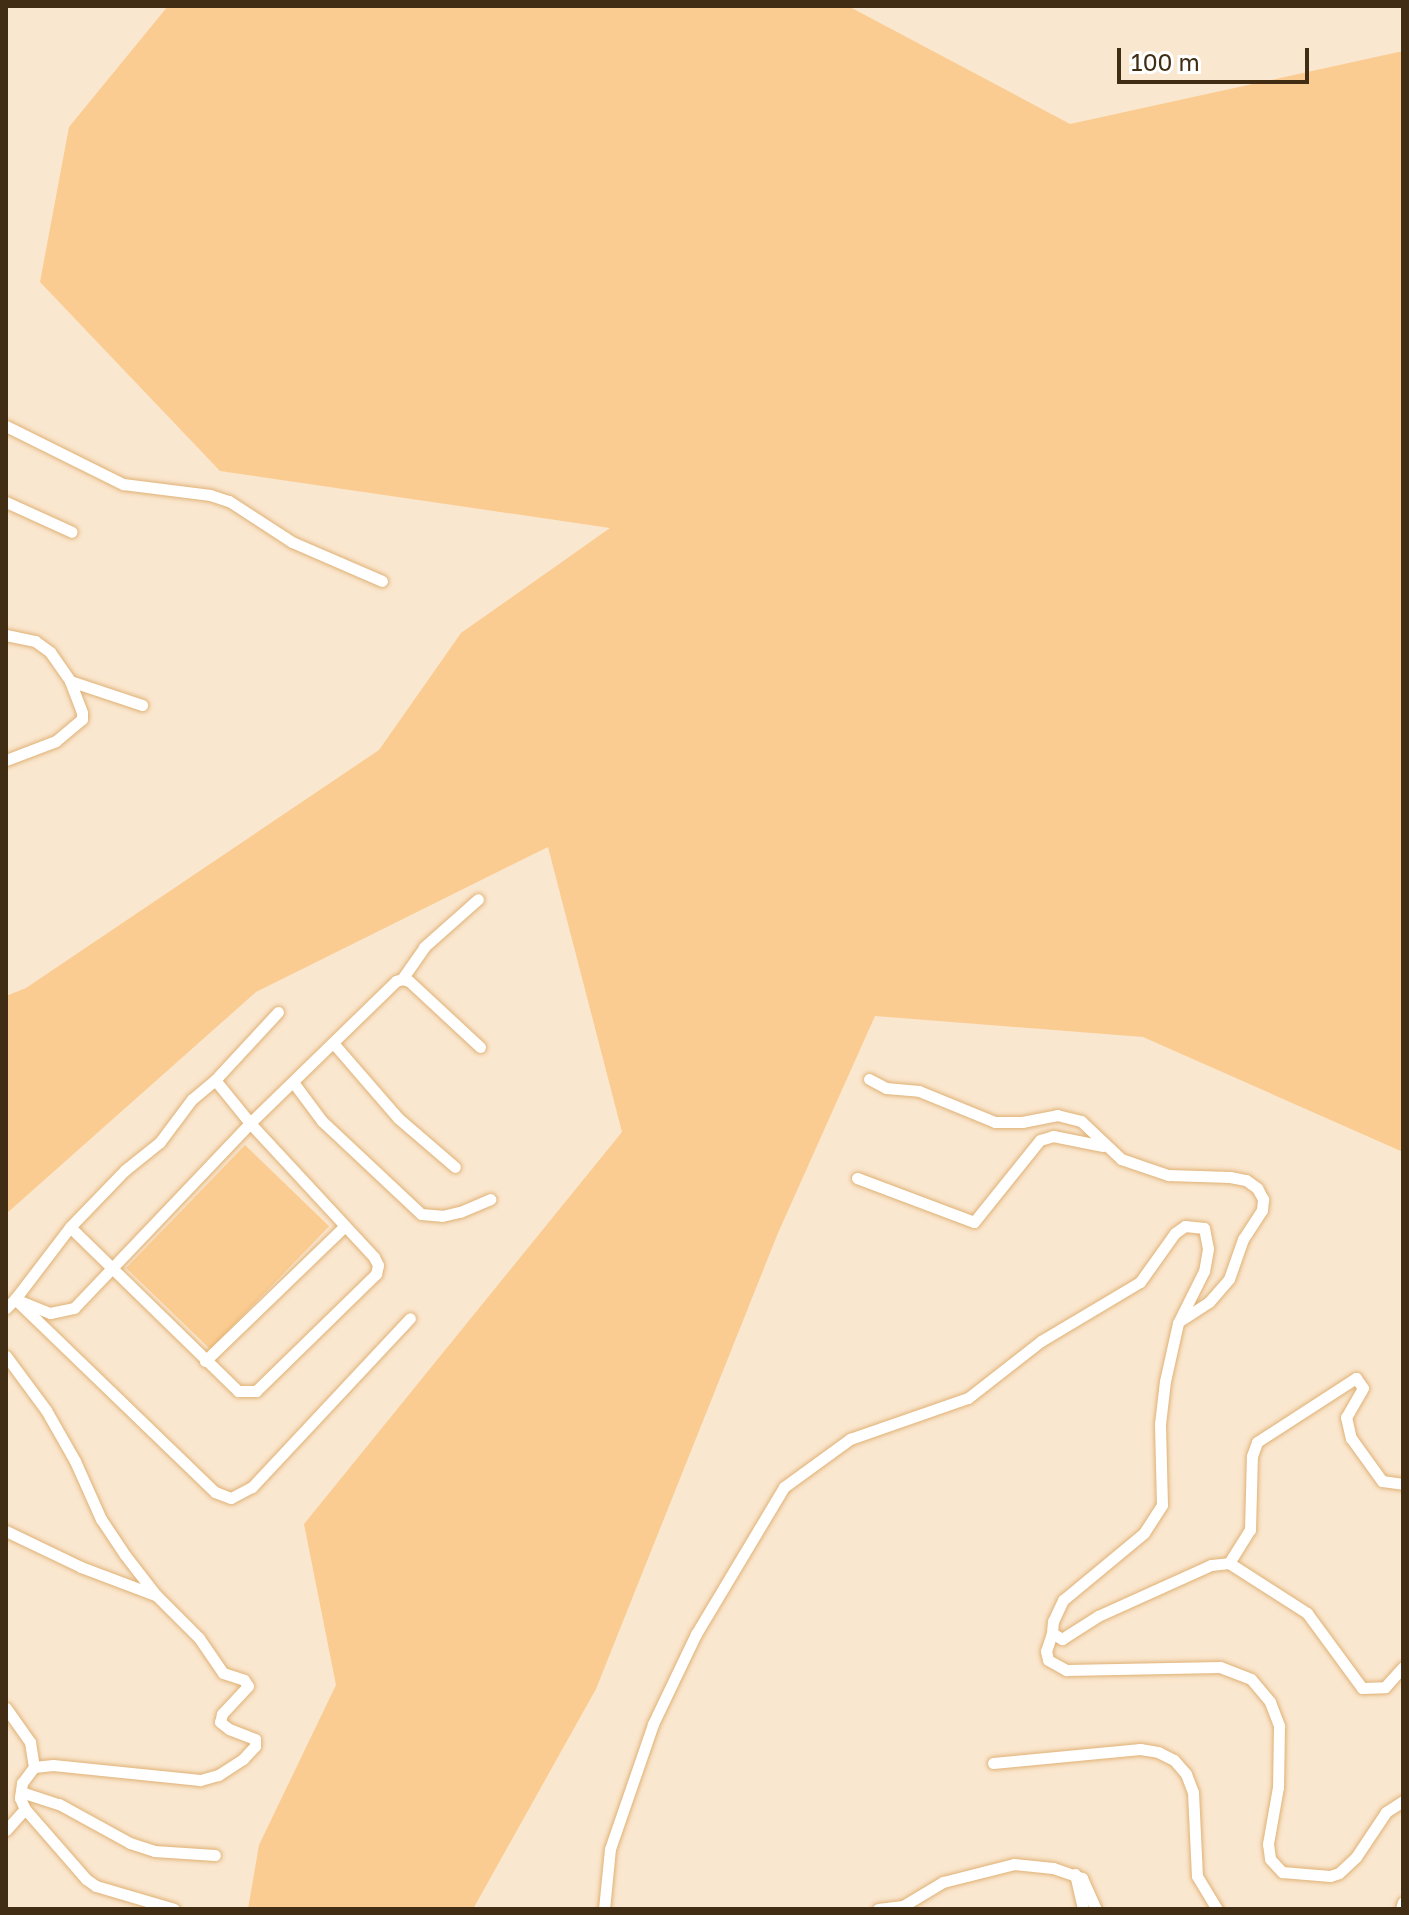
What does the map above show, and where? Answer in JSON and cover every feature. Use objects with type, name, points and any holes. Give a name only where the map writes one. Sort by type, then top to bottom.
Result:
[{"type":"street","points":[[6,426],[123,484],[210,495],[229,501],[292,542],[382,581]]},
{"type":"street","points":[[6,502],[72,532]]},
{"type":"street","points":[[6,635],[35,641],[50,652],[70,681],[79,700],[82,719],[56,741],[6,760]]},
{"type":"street","points":[[70,681],[142,705]]},
{"type":"street","points":[[10,1304],[50,1313],[74,1308],[250,1123],[402,979],[424,947],[478,899]]},
{"type":"street","points":[[402,979],[409,981],[480,1047]]},
{"type":"street","points":[[10,1304],[70,1227],[125,1170],[160,1142],[192,1099],[215,1080],[278,1012]]},
{"type":"street","points":[[334,1044],[398,1118],[455,1167]]},
{"type":"street","points":[[869,1079],[886,1088],[919,1091],[995,1122],[1022,1122],[1057,1115],[1081,1121],[1121,1159],[1168,1175],[1246,1180],[1257,1188],[1263,1199],[1262,1210],[1243,1239],[1229,1279],[1209,1302],[1178,1323]]},
{"type":"street","points":[[70,1227],[238,1391],[256,1391],[376,1274],[378,1265],[374,1257],[250,1123],[215,1080]]},
{"type":"street","points":[[293,1082],[322,1121],[421,1214],[442,1216],[490,1199]]},
{"type":"street","points":[[857,1178],[974,1222],[1040,1140],[1053,1136],[1107,1148]]},
{"type":"street","points":[[604,1909],[610,1849],[653,1724],[696,1634],[784,1487],[850,1439],[968,1398],[1041,1341],[1140,1282],[1175,1233],[1185,1226],[1197,1225],[1207,1235],[1206,1260],[1178,1323],[1160,1424],[1162,1505],[1144,1533],[1063,1600],[1053,1621],[1046,1651],[1048,1660],[1066,1670],[1220,1667],[1251,1679],[1274,1709],[1279,1726],[1278,1787],[1268,1844],[1270,1859],[1282,1872],[1330,1876],[1339,1873],[1356,1857],[1386,1812],[1403,1801]]},
{"type":"street","points":[[205,1361],[345,1226]]},
{"type":"street","points":[[10,1304],[215,1492],[231,1498],[252,1487],[410,1318]]},
{"type":"street","points":[[6,1356],[46,1410],[75,1461],[101,1519],[156,1595],[199,1638],[223,1673],[244,1680],[248,1686],[222,1714],[220,1722],[255,1739],[255,1746],[243,1759],[218,1775],[200,1780],[53,1765],[34,1767]]},
{"type":"street","points":[[1229,1563],[1250,1530],[1252,1456],[1257,1442],[1356,1378],[1363,1388],[1346,1417],[1351,1438],[1382,1481],[1403,1484]]},
{"type":"street","points":[[6,1531],[81,1567],[156,1595]]},
{"type":"street","points":[[1052,1633],[1062,1639],[1098,1616],[1211,1565],[1229,1563],[1307,1613],[1362,1688],[1385,1687],[1403,1667]]},
{"type":"street","points":[[6,1708],[30,1742],[34,1767],[22,1783],[25,1809],[96,1886],[174,1909]]},
{"type":"street","points":[[993,1763],[1140,1749],[1158,1752],[1174,1760],[1186,1774],[1193,1792],[1197,1876],[1217,1909]]},
{"type":"street","points":[[21,1792],[59,1804],[130,1843],[154,1851],[215,1855]]},
{"type":"street","points":[[6,1830],[25,1809]]},
{"type":"street","points":[[878,1909],[903,1906],[943,1882],[1014,1864],[1075,1874],[1087,1885],[1096,1909]]},
{"type":"street","points":[[1075,1874],[1083,1909]]},
{"type":"street","points":[[1401,1909],[1403,1902]]},
{"type":"shaded area","points":[[168,6],[848,6],[1070,124],[1403,51],[1403,1152],[1143,1037],[875,1016],[778,1233],[596,1689],[473,1909],[248,1909],[259,1845],[336,1685],[304,1524],[622,1132],[548,847],[256,992],[6,1214],[6,996],[26,988],[379,750],[461,633],[610,528],[220,471],[40,282],[69,127]]},
{"type":"shaded area","points":[[245,1145],[329,1226],[210,1349],[126,1268]]}]
